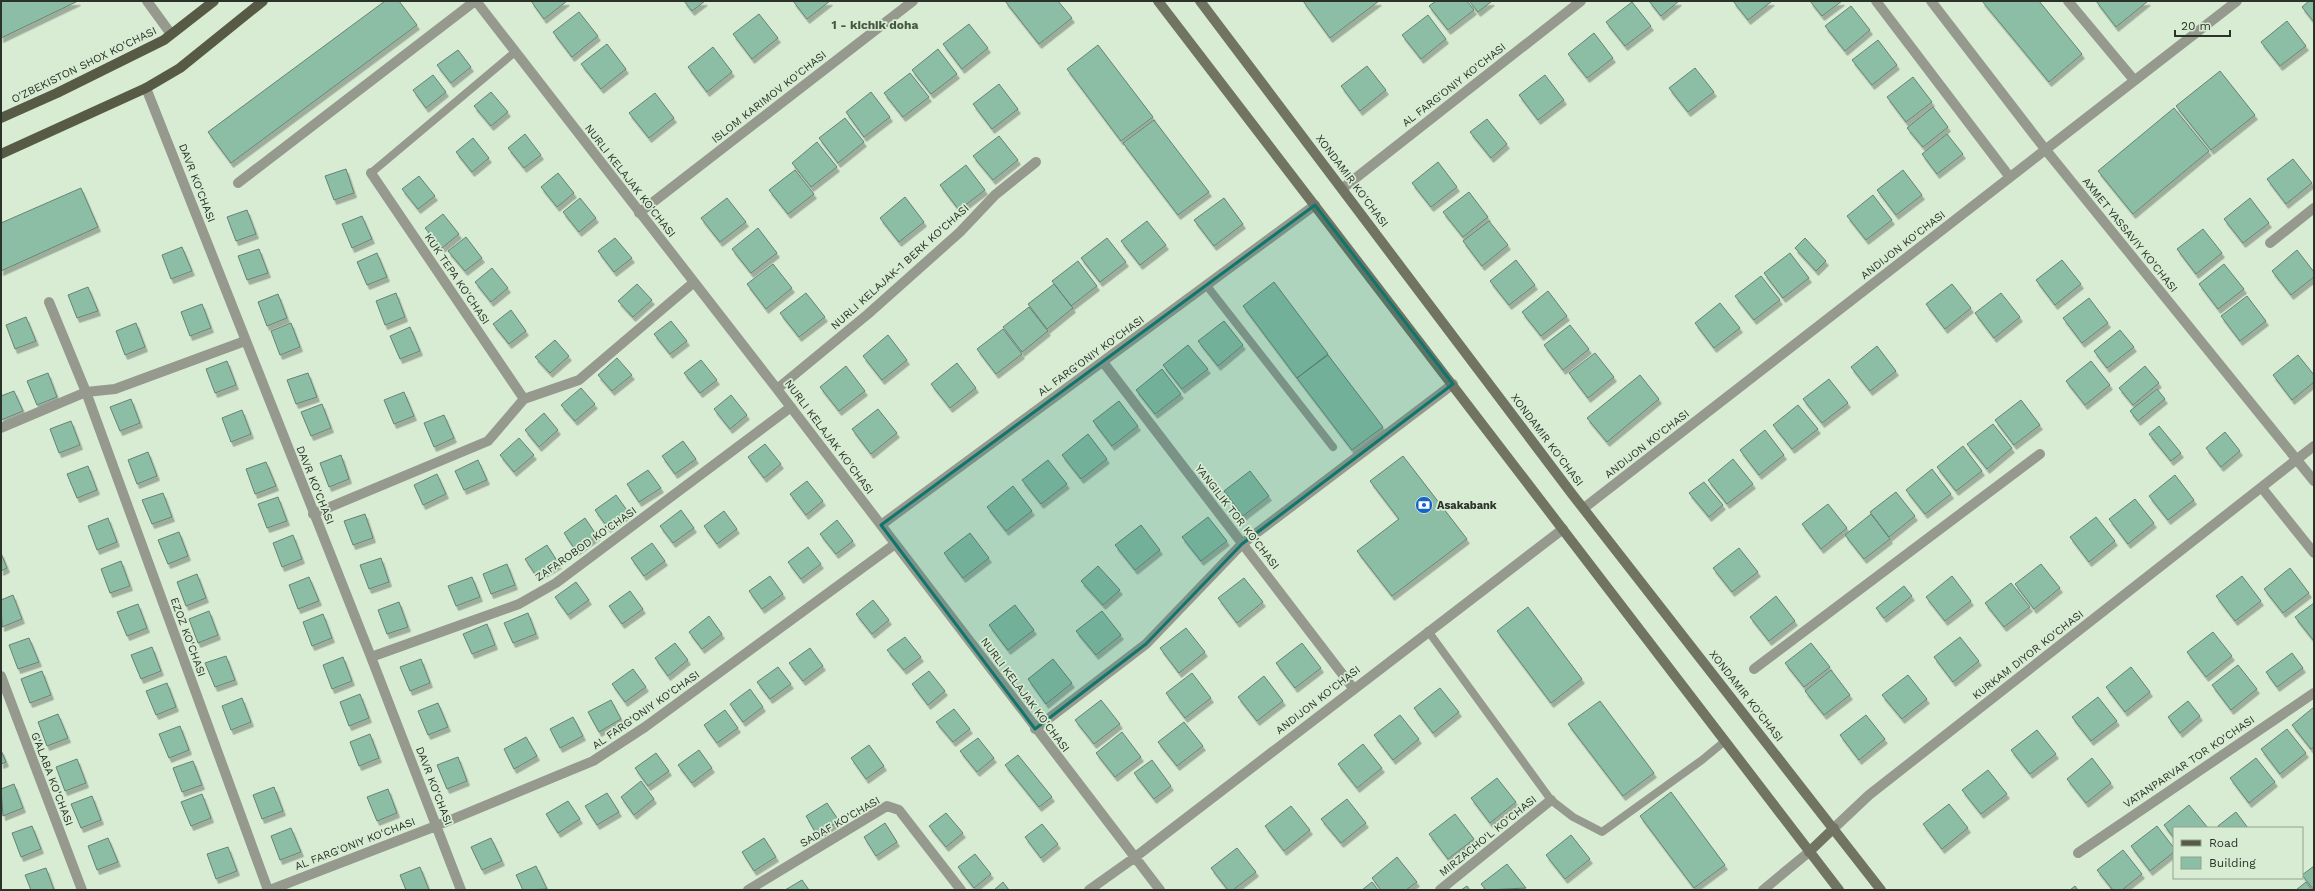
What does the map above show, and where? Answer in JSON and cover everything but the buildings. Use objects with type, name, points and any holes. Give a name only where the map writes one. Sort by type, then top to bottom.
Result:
[{"type":"main road","name":"O'ZBEKISTON SHOX KO'CHASI","points":[[1,118],[57,93],[164,40],[214,1]]},
{"type":"main road","points":[[1,154],[146,88],[180,68],[263,1]]},
{"type":"main road","points":[[1158,1],[1453,384],[1839,890]]},
{"type":"main road","name":"XONDAMIR KO'CHASI","points":[[1200,1],[1584,508],[1881,890]]},
{"type":"main road","name":"KURKAM DIYOR KO'CHASI","points":[[1809,852],[1834,828]]},
{"type":"street","points":[[147,1],[171,34]]},
{"type":"street","points":[[238,183],[476,1]]},
{"type":"street","name":"NURLI KELAJAK KO'CHASI","points":[[476,1],[693,283],[791,407],[1035,729],[1160,890]]},
{"type":"street","name":"ISLOM KARIMOV KO'CHASI","points":[[639,213],[913,1]]},
{"type":"street","name":"AL FARG'ONIY KO'CHASI","points":[[1342,188],[1581,1]]},
{"type":"street","points":[[1876,1],[2009,176]]},
{"type":"street","name":"AXMET YASSAVIY KO'CHASI","points":[[1931,1],[2045,149],[2314,480]]},
{"type":"street","points":[[2068,1],[2134,80]]},
{"type":"street","name":"ANDIJON KO'CHASI","points":[[1584,508],[2009,176],[2237,1]]},
{"type":"street","name":"DAVR KO'CHASI","points":[[146,88],[313,514],[372,657],[461,890]]},
{"type":"street","name":"NURLI KELAJAK-1 BERK KO'CHASI","points":[[777,389],[868,314],[960,232],[996,195],[1036,162]]},
{"type":"street","name":"KUK TEPA KO'CHASI","points":[[371,174],[524,399]]},
{"type":"street","name":"AL FARG'ONIY KO'CHASI","points":[[881,525],[1315,205]]},
{"type":"street","points":[[2270,243],[2314,208]]},
{"type":"street","points":[[313,514],[488,441],[524,399],[579,380],[693,283]]},
{"type":"street","name":"EZOZ KO'CHASI","points":[[49,302],[86,392],[269,890]]},
{"type":"street","points":[[1,428],[86,392],[115,389],[245,341]]},
{"type":"street","name":"YANGILIK TOR KO'CHASI","points":[[1102,362],[1353,688]]},
{"type":"street","points":[[1035,729],[1146,644],[1242,544],[1453,384]]},
{"type":"street","name":"ZAFAROBOD KO'CHASI","points":[[372,657],[519,604],[556,583],[791,407]]},
{"type":"street","name":"KURKAM DIYOR KO'CHASI","points":[[1834,828],[1869,795],[2314,446]]},
{"type":"street","points":[[1754,669],[2040,454]]},
{"type":"street","points":[[2262,488],[2314,553]]},
{"type":"street","name":"ANDIJON KO'CHASI","points":[[1089,890],[1134,858],[1353,688],[1563,529]]},
{"type":"street","name":"AL FARG'ONIY KO'CHASI","points":[[269,890],[436,826],[593,761],[645,727],[895,544]]},
{"type":"street","name":"G'ALABA KO'CHASI","points":[[1,676],[82,890]]},
{"type":"street","name":"VATANPARVAR TOR KO'CHASI","points":[[2078,853],[2314,693]]},
{"type":"street","name":"MIRZACHO'L KO'CHASI","points":[[1440,890],[1551,800]]},
{"type":"street","name":"SADAF KO'CHASI","points":[[748,890],[887,806],[899,810],[961,890]]},
{"type":"street","name":"KURKAM DIYOR KO'CHASI","points":[[1763,890],[1809,852]]},
{"type":"lane","points":[[371,174],[515,52]]},
{"type":"lane","points":[[1207,286],[1333,447]]},
{"type":"lane","points":[[1428,631],[1551,800],[1573,817],[1602,832],[1702,760],[1725,741]]},
{"type":"highlighted area","points":[[1315,205],[1453,384],[1242,544],[1146,644],[1035,729],[881,525]]},
{"type":"place","name":"Asakabank","points":[[1424,505]]},
{"type":"district","name":"1 - kichik doha","points":[[875,25]]}]
